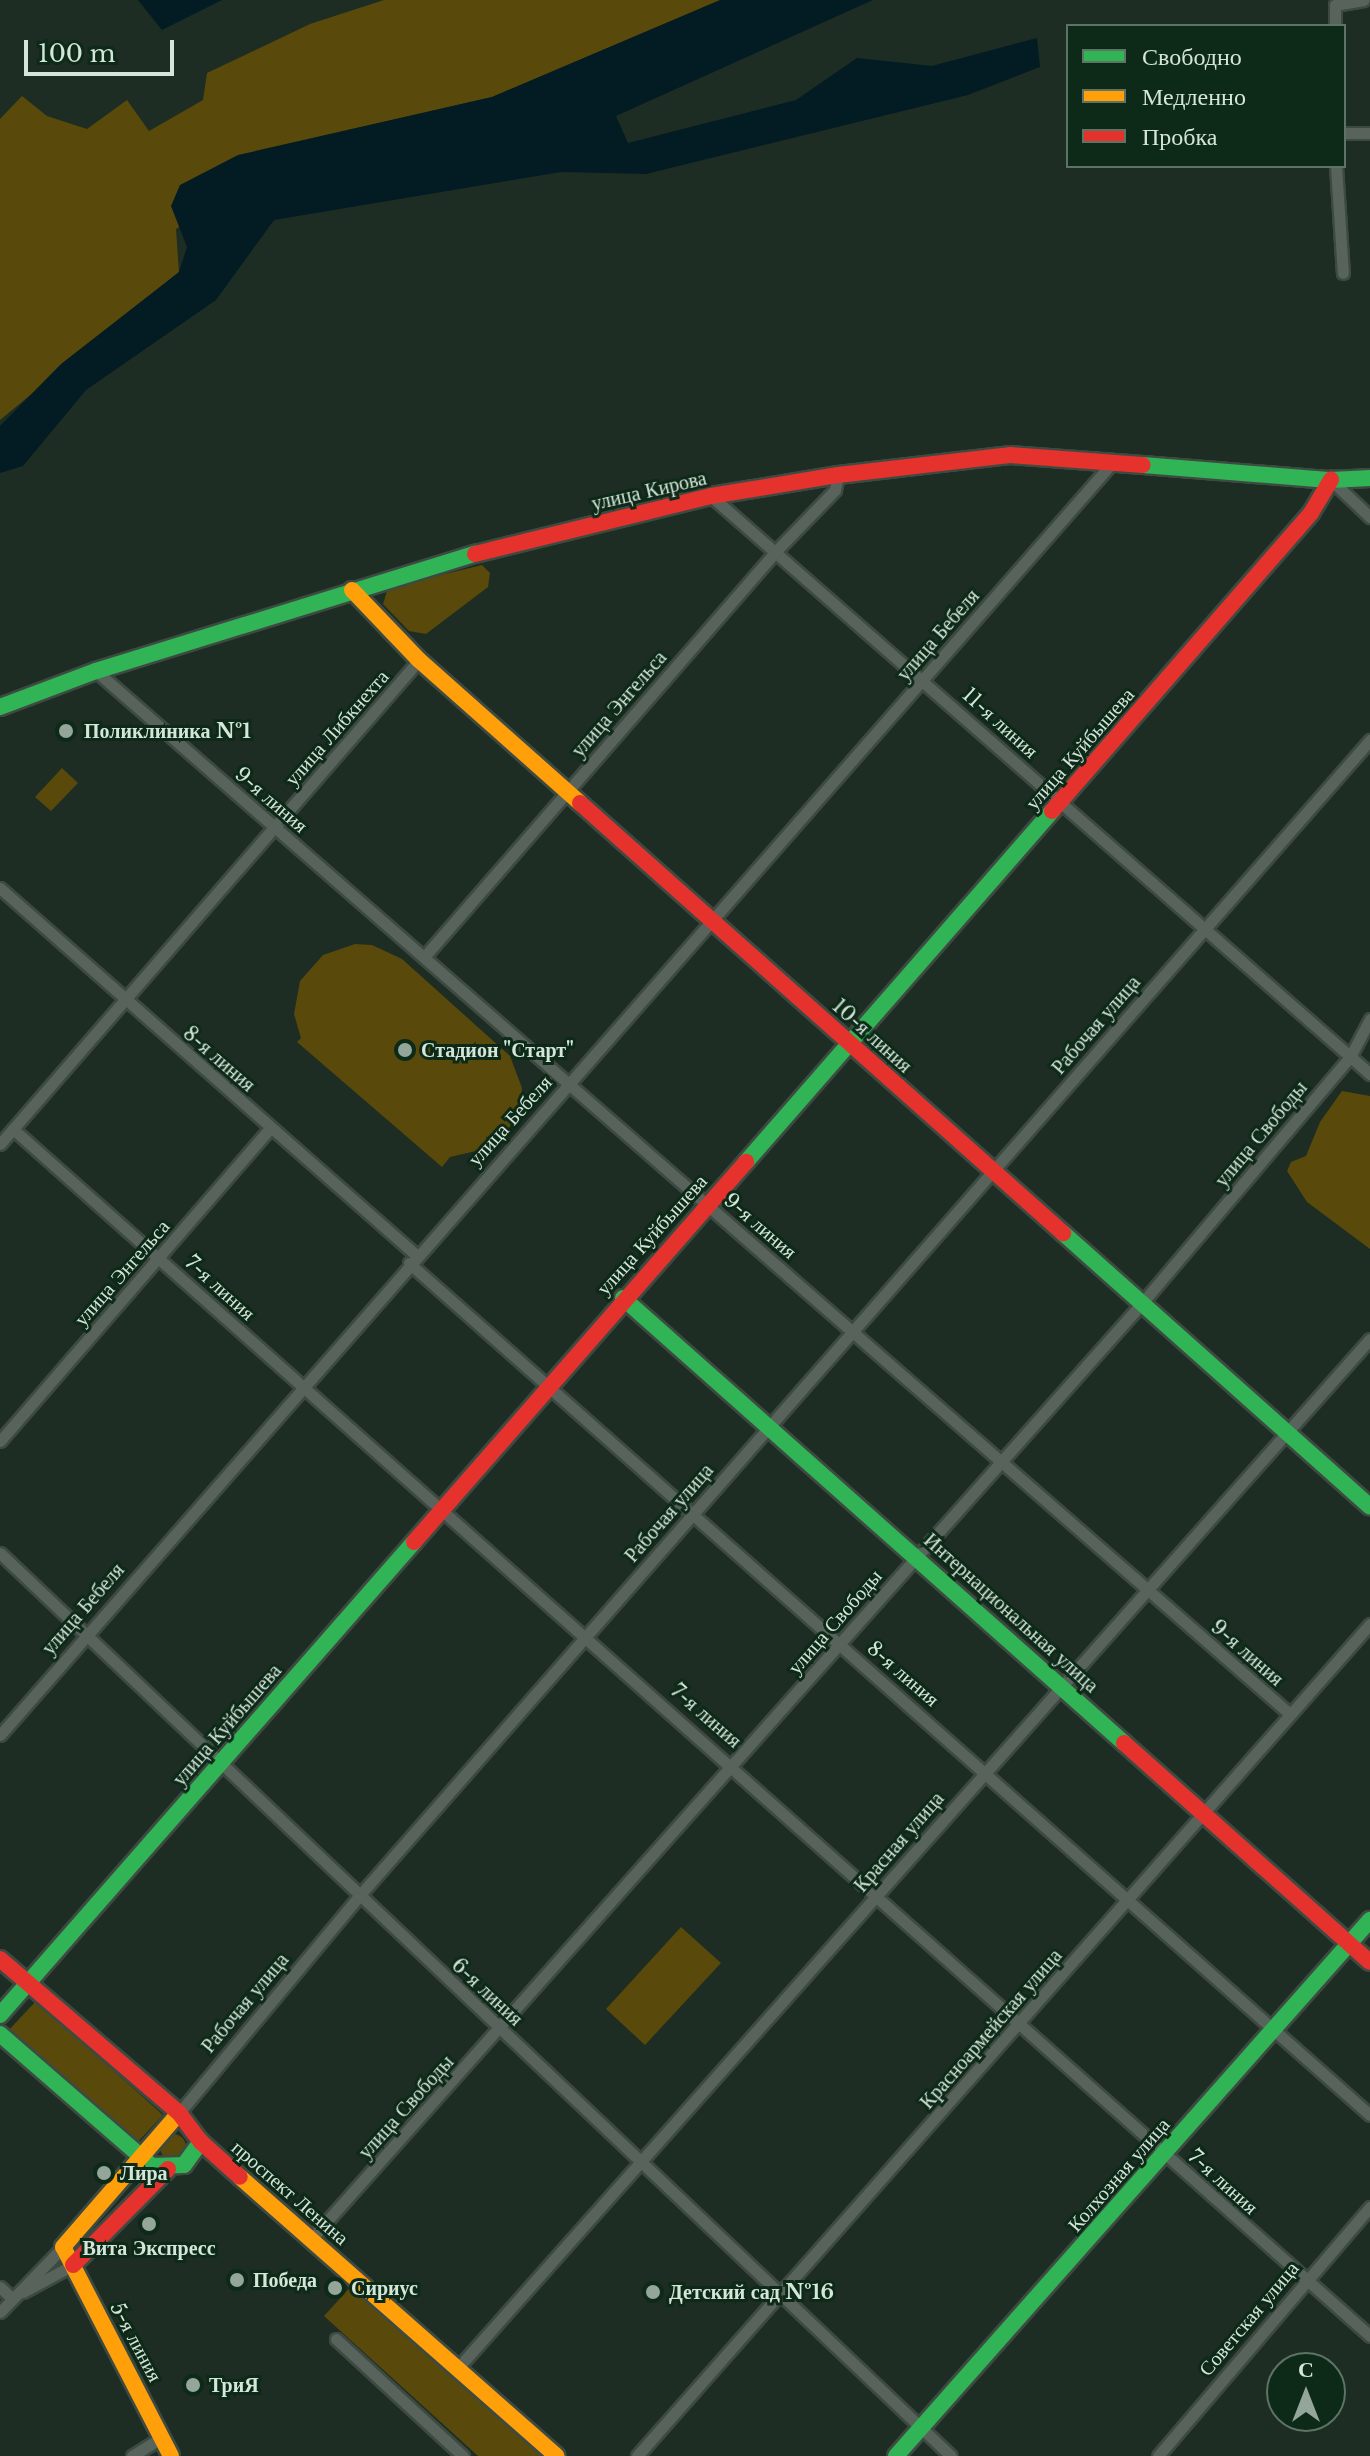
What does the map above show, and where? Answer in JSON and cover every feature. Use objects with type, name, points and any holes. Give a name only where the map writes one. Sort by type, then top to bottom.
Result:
[{"type":"street","points":[[1335,24],[1335,5],[1364,0]]},
{"type":"street","points":[[1346,133],[1370,133]]},
{"type":"street","points":[[1336,168],[1343,273]]},
{"type":"street","name":"улица Кирова","points":[[0,707],[96,671],[352,590],[486,551],[711,496],[838,475],[1010,455],[1331,480],[1370,478]]},
{"type":"street","name":"улица Бебеля","points":[[0,1735],[85,1633],[1113,461]]},
{"type":"street","name":"улица Энгельса","points":[[424,957],[776,551],[835,490],[838,475]]},
{"type":"street","points":[[1331,480],[1370,517]]},
{"type":"street","name":"улица Куйбышева","points":[[0,2015],[1311,513],[1331,480]]},
{"type":"street","name":"11-я линия","points":[[711,496],[924,679],[1370,1074]]},
{"type":"street","name":"10-я линия","points":[[352,590],[419,660],[1370,1507]]},
{"type":"street","name":"улица Либкнехта","points":[[125,1000],[419,660]]},
{"type":"street","name":"9-я линия","points":[[96,671],[279,823],[424,957],[1290,1714]]},
{"type":"street","name":"Рабочая улица","points":[[0,2312],[63,2247],[359,1896],[1370,740]]},
{"type":"street","name":"8-я линия","points":[[0,888],[270,1128],[546,1386],[985,1770],[1370,2115]]},
{"type":"street","points":[[0,1144],[125,1000]]},
{"type":"street","name":"улица Свободы","points":[[312,2238],[735,1766],[917,1555],[1142,1303],[1350,1057],[1370,1019]]},
{"type":"street","name":"улица Энгельса","points":[[0,1441],[270,1128]]},
{"type":"street","name":"7-я линия","points":[[13,1129],[735,1766],[1370,2336]]},
{"type":"street","name":"Интернациональная улица","points":[[623,1298],[917,1555],[1370,1962]]},
{"type":"street","name":"Красная улица","points":[[457,2369],[1060,1684],[1370,1339]]},
{"type":"street","name":"6-я линия","points":[[0,1553],[359,1896],[643,2161],[780,2297],[951,2456]]},
{"type":"street","name":"Красноармейская улица","points":[[637,2456],[1020,2024],[1202,1811],[1370,1624]]},
{"type":"street","name":"Колхозная улица","points":[[896,2456],[1370,1920]]},
{"type":"street","name":"проспект Ленина","points":[[0,1959],[179,2113],[201,2142],[556,2456]]},
{"type":"street","points":[[0,2034],[139,2159],[168,2169]]},
{"type":"street","points":[[0,2287],[12,2298],[73,2265],[168,2169],[184,2165],[201,2142]]},
{"type":"street","name":"Советская улица","points":[[1158,2456],[1370,2207]]},
{"type":"street","name":"5-я линия","points":[[63,2247],[171,2456]]},
{"type":"street","points":[[336,2339],[463,2456]]},
{"type":"street","points":[[132,2456],[163,2437]]},
{"type":"shaded area","points":[[384,0],[721,0],[492,97],[319,137],[176,229],[179,272],[0,420],[0,119],[22,96],[47,116],[87,129],[127,100],[149,131],[203,100],[207,73],[310,24]]},
{"type":"shaded area","points":[[482,565],[490,573],[488,587],[426,634],[409,631],[383,604],[388,588]]},
{"type":"shaded area","points":[[62,768],[78,783],[51,811],[35,797]]},
{"type":"shaded area","name":"Стадион \"Старт\"","points":[[355,944],[372,945],[402,959],[510,1056],[522,1088],[521,1105],[506,1136],[493,1147],[450,1157],[442,1167],[297,1042],[301,1038],[294,1014],[300,981],[323,955]]},
{"type":"shaded area","points":[[1342,1091],[1370,1096],[1370,1249],[1307,1202],[1287,1171],[1291,1162],[1306,1156],[1320,1122]]},
{"type":"shaded area","points":[[681,1927],[721,1963],[645,2045],[606,2009]]},
{"type":"shaded area","points":[[36,2001],[163,2115],[133,2147],[6,2033]]},
{"type":"shaded area","points":[[173,2134],[182,2138],[186,2147],[182,2156],[173,2160],[164,2156],[160,2147],[164,2138]]},
{"type":"shaded area","points":[[355,2282],[546,2456],[478,2456],[324,2316]]},
{"type":"water","points":[[138,0],[222,0],[162,30]]},
{"type":"water","points":[[720,0],[873,0],[616,116],[628,143],[796,100],[857,58],[932,66],[1037,38],[1040,67],[968,95],[646,174],[561,172],[274,220],[216,300],[86,390],[23,466],[0,473],[0,426],[61,364],[179,272],[187,247],[171,206],[180,185],[238,155],[492,97]]},
{"type":"traffic: fast","points":[[1143,465],[1331,480],[1370,478]]},
{"type":"traffic: fast","points":[[0,707],[96,671],[475,554]]},
{"type":"traffic: fast","points":[[746,1162],[1052,811]]},
{"type":"traffic: fast","points":[[1063,1233],[1370,1507]]},
{"type":"traffic: fast","points":[[623,1298],[1124,1743]]},
{"type":"traffic: fast","points":[[0,2015],[414,1542]]},
{"type":"traffic: fast","points":[[896,2456],[1370,1920]]},
{"type":"traffic: fast","points":[[0,2034],[152,2166],[184,2165],[201,2142]]},
{"type":"traffic: slow","points":[[352,590],[419,660],[580,803]]},
{"type":"traffic: slow","points":[[171,2456],[63,2247],[179,2113]]},
{"type":"traffic: slow","points":[[240,2177],[556,2456]]},
{"type":"traffic: jam","points":[[475,554],[711,496],[838,475],[1010,455],[1143,465]]},
{"type":"traffic: jam","points":[[1052,811],[1311,513],[1331,480]]},
{"type":"traffic: jam","points":[[580,803],[1063,1233]]},
{"type":"traffic: jam","points":[[414,1542],[746,1162]]},
{"type":"traffic: jam","points":[[1124,1743],[1370,1962]]},
{"type":"traffic: jam","points":[[0,1959],[179,2113],[201,2142],[240,2177]]},
{"type":"traffic: jam","points":[[73,2265],[168,2169]]},
{"type":"place","name":"Поликлиника №1","points":[[66,731]]},
{"type":"place","name":"Стадион \"Старт\"","points":[[405,1050]]},
{"type":"place","name":"Лира","points":[[104,2173]]},
{"type":"place","name":"Вита Экспресс","points":[[149,2224]]},
{"type":"place","name":"Победа","points":[[237,2280]]},
{"type":"place","name":"Сириус","points":[[335,2288]]},
{"type":"place","name":"Детский сад №16","points":[[653,2292]]},
{"type":"place","name":"ТриЯ","points":[[193,2385]]}]
